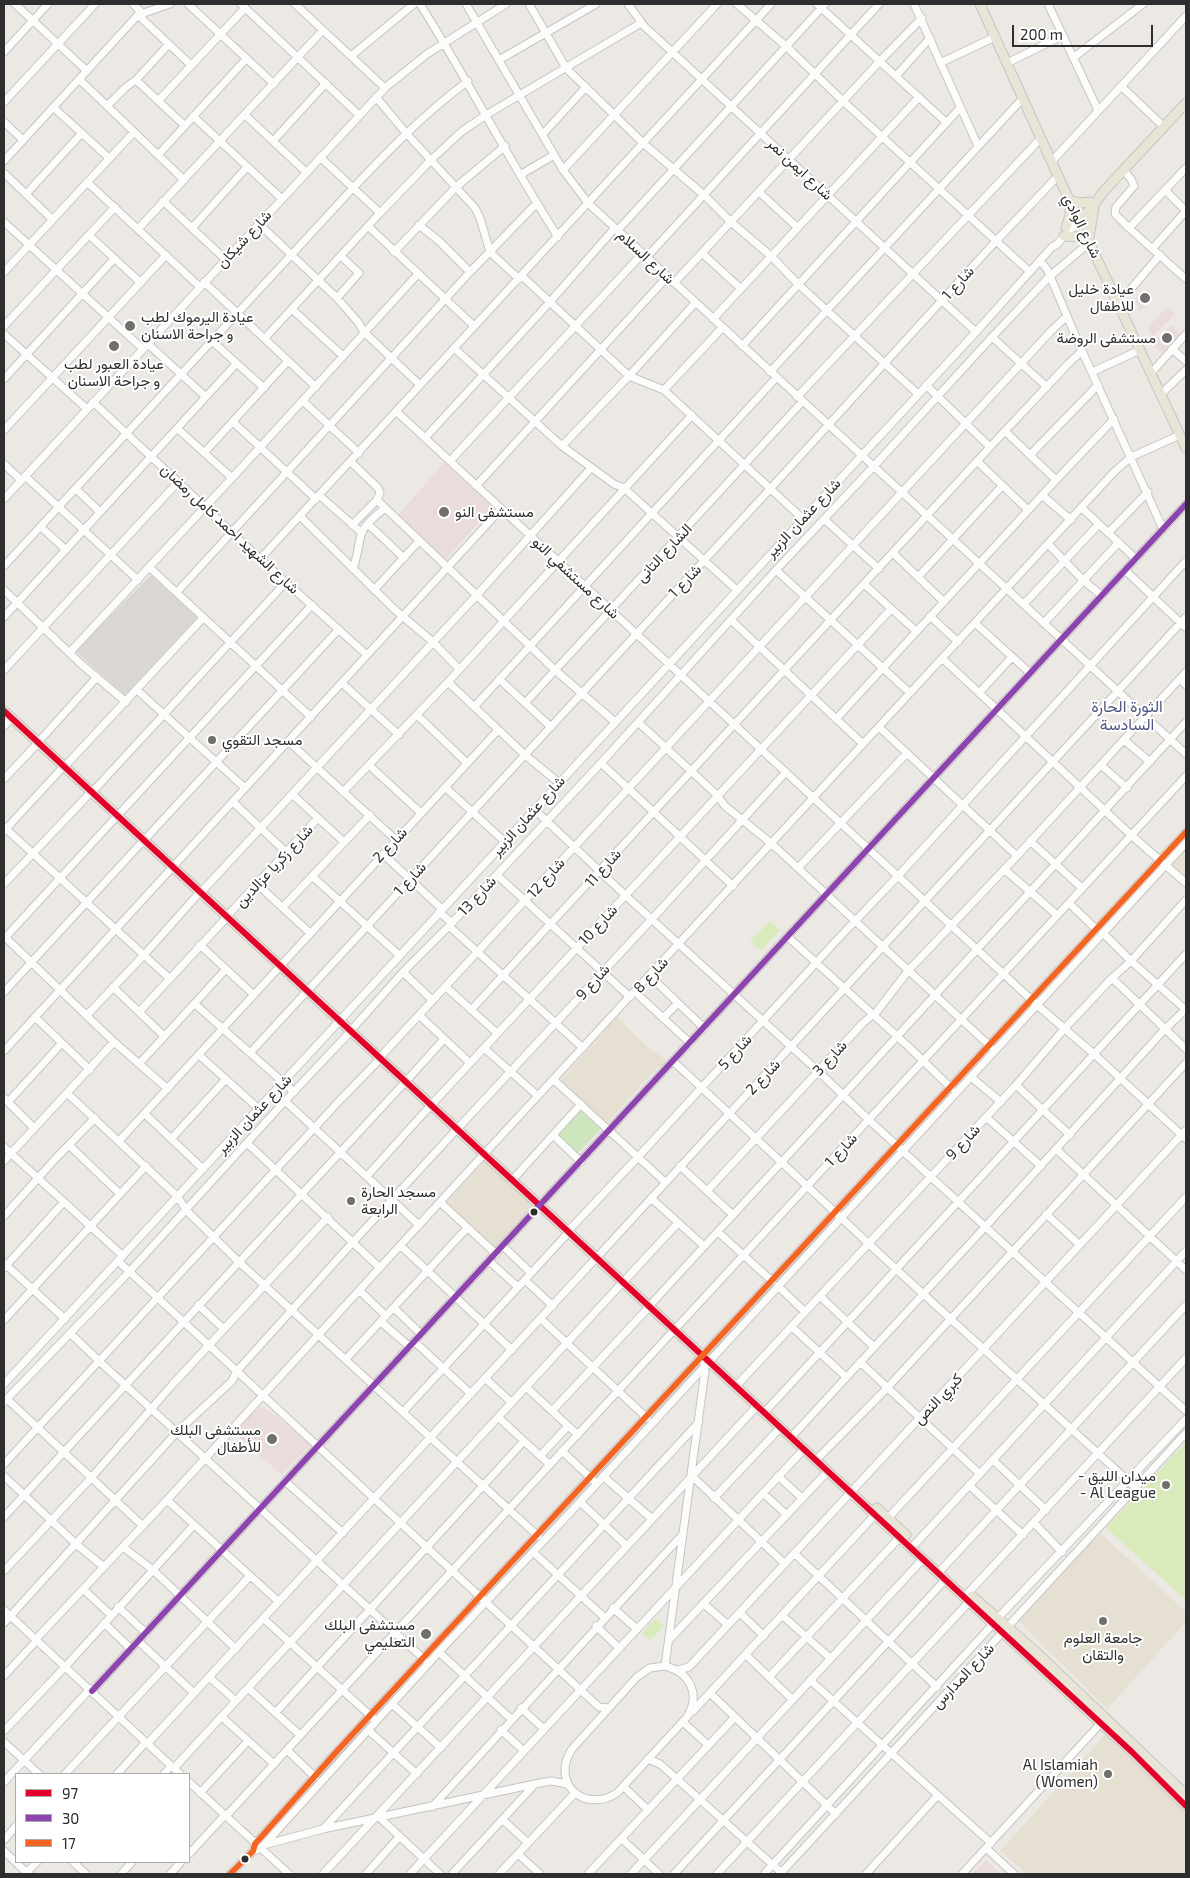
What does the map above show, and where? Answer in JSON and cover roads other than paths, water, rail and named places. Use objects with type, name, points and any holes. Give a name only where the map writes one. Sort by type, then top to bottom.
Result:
[{"type":"main road","name":"شارع الوادي","points":[[980,4],[1058,176],[1079,217],[1186,448]]},
{"type":"main road","points":[[1079,217],[1186,103]]},
{"type":"main road","points":[[1070,201],[1092,203],[1089,240],[1065,232],[1070,201]]},
{"type":"main road","points":[[4,704],[40,741],[651,1304],[706,1359],[820,1456],[875,1515],[946,1580],[969,1597]]},
{"type":"main road","points":[[4,711],[40,741]]},
{"type":"main road","points":[[486,1152],[515,1176],[542,1204]]},
{"type":"main road","points":[[706,1359],[740,1383],[780,1428],[828,1471],[888,1518],[995,1622],[1036,1652],[1186,1795]]},
{"type":"main road","points":[[1005,1630],[1186,1806]]},
{"type":"street","points":[[16,4],[87,71]]},
{"type":"street","points":[[4,52],[48,4]]},
{"type":"street","points":[[4,102],[95,4]]},
{"type":"street","points":[[132,4],[191,65]]},
{"type":"street","points":[[4,161],[140,14],[166,4]]},
{"type":"street","points":[[188,4],[274,84]]},
{"type":"street","points":[[295,4],[385,88]]},
{"type":"street","points":[[351,56],[414,4]]},
{"type":"street","points":[[420,4],[468,82],[520,175],[558,237]]},
{"type":"street","name":"شارع السلام","points":[[466,4],[543,134],[562,170],[588,204],[1186,754]]},
{"type":"street","name":"شارع شيكان","points":[[4,499],[385,88],[400,74],[444,43],[506,4]]},
{"type":"street","points":[[529,4],[566,68],[643,143],[771,256],[798,284],[918,394]]},
{"type":"street","points":[[499,60],[596,4]]},
{"type":"street","name":"شارع ايمن نمر","points":[[628,4],[641,23],[671,52],[976,332]]},
{"type":"street","points":[[562,170],[717,4]]},
{"type":"street","points":[[738,4],[1030,272]]},
{"type":"street","points":[[260,559],[771,4]]},
{"type":"street","points":[[450,461],[575,325],[704,195],[879,4]]},
{"type":"street","points":[[914,4],[922,18],[940,63],[978,146]]},
{"type":"street","points":[[1058,4],[1049,7],[1098,110]]},
{"type":"street","points":[[1073,58],[1143,4]]},
{"type":"street","points":[[425,438],[616,230],[675,170],[787,47],[821,5],[850,35],[947,123]]},
{"type":"street","points":[[158,100],[220,34],[243,6],[359,115]]},
{"type":"street","points":[[1052,162],[1186,16]]},
{"type":"street","points":[[674,284],[922,18]]},
{"type":"street","points":[[265,338],[380,213],[431,160],[462,132],[486,114],[641,23]]},
{"type":"street","points":[[138,229],[323,30]]},
{"type":"street","points":[[1007,64],[1062,36]]},
{"type":"street","points":[[896,76],[930,38]]},
{"type":"street","points":[[940,63],[995,38]]},
{"type":"street","points":[[107,106],[136,80],[169,44]]},
{"type":"street","points":[[158,155],[246,59]]},
{"type":"street","points":[[79,79],[184,180]]},
{"type":"street","points":[[136,80],[184,125]]},
{"type":"street","points":[[4,566],[353,188],[437,104],[468,82]]},
{"type":"street","points":[[273,141],[326,83]]},
{"type":"street","points":[[1121,86],[1164,127]]},
{"type":"street","points":[[543,134],[586,87]]},
{"type":"street","points":[[376,97],[478,213],[490,252],[550,302],[629,376],[664,390],[803,519]]},
{"type":"street","points":[[712,319],[919,97]]},
{"type":"street","points":[[770,372],[1023,98]]},
{"type":"street","points":[[53,107],[109,158]]},
{"type":"street","points":[[742,346],[960,108]]},
{"type":"street","points":[[245,115],[306,172]]},
{"type":"street","points":[[193,116],[281,198]]},
{"type":"street","points":[[4,122],[23,140]]},
{"type":"street","points":[[4,272],[134,132]]},
{"type":"street","points":[[26,194],[82,133]]},
{"type":"street","name":"الشارع التانى","points":[[525,703],[745,465],[855,337],[1041,138]]},
{"type":"street","points":[[394,252],[456,187],[504,146]]},
{"type":"street","points":[[520,175],[554,154]]},
{"type":"street","points":[[320,157],[380,213]]},
{"type":"street","points":[[192,228],[247,167]]},
{"type":"street","points":[[1129,228],[1186,168]]},
{"type":"street","points":[[1123,170],[1134,186],[1115,211],[1117,216],[1186,279]]},
{"type":"street","points":[[4,173],[52,219]]},
{"type":"street","name":"شارع 1","points":[[250,1053],[526,755],[996,241],[1058,176]]},
{"type":"street","points":[[87,182],[166,255],[238,313],[316,387]]},
{"type":"street","points":[[1153,248],[1186,211],[1164,190]]},
{"type":"street","points":[[759,192],[797,228]]},
{"type":"street","points":[[163,201],[225,259]]},
{"type":"street","points":[[176,592],[470,272],[537,203]]},
{"type":"street","points":[[4,326],[115,207]]},
{"type":"street","name":"شارع عثمان الزبير","points":[[5,1381],[204,1169],[558,782],[976,332],[1040,261],[1052,247],[1053,243],[1079,217]]},
{"type":"street","points":[[4,222],[108,318],[206,397]]},
{"type":"street","points":[[258,223],[319,280],[358,322],[364,332],[420,385]]},
{"type":"street","points":[[420,225],[470,272]]},
{"type":"street","points":[[368,226],[474,326]]},
{"type":"street","points":[[89,236],[141,283]]},
{"type":"street","name":"شارع 13","points":[[5,1400],[129,1272],[353,1029],[403,972],[450,925],[601,763],[730,620],[992,337],[1049,277],[1089,240]]},
{"type":"street","points":[[702,253],[740,288]]},
{"type":"street","points":[[4,430],[166,255]]},
{"type":"street","points":[[1130,290],[1160,255]]},
{"type":"street","points":[[337,298],[359,273],[341,256]]},
{"type":"street","points":[[4,379],[114,259]]},
{"type":"street","points":[[1040,261],[1047,269],[1163,529]]},
{"type":"street","points":[[70,652],[418,274]]},
{"type":"street","points":[[476,486],[667,277]]},
{"type":"street","points":[[562,446],[695,303]]},
{"type":"street","points":[[292,310],[343,356]]},
{"type":"street","name":"شارع 12","points":[[4,1464],[418,1015],[446,987],[758,646],[1067,316]]},
{"type":"street","points":[[664,390],[722,328]]},
{"type":"street","points":[[4,334],[87,409]]},
{"type":"street","points":[[1151,373],[1186,334]]},
{"type":"street","points":[[992,337],[1047,387]]},
{"type":"street","points":[[212,341],[264,388]]},
{"type":"street","points":[[454,348],[562,446],[614,484],[624,488],[737,590]]},
{"type":"street","points":[[1172,349],[1186,361]]},
{"type":"street","points":[[1092,372],[1140,350]]},
{"type":"street","name":"شارع 11","points":[[472,1010],[977,461],[1082,351]]},
{"type":"street","points":[[204,453],[288,361]]},
{"type":"street","points":[[4,618],[236,364]]},
{"type":"street","points":[[1161,394],[1186,370]]},
{"type":"street","points":[[474,707],[776,378]]},
{"type":"street","points":[[926,385],[990,447]]},
{"type":"street","points":[[1030,455],[1098,385]]},
{"type":"street","points":[[303,401],[359,453]]},
{"type":"street","name":"شارع الشهيد احمد كامل رمضان","points":[[93,402],[260,559],[367,655]]},
{"type":"street","name":"شارع مستشفي النو","points":[[397,412],[1034,1002],[1185,1135]]},
{"type":"street","points":[[343,792],[399,735],[692,415]]},
{"type":"street","points":[[836,719],[1114,419]]},
{"type":"street","points":[[233,422],[288,472],[362,534]]},
{"type":"street","points":[[178,429],[232,478]]},
{"type":"street","points":[[1005,432],[1056,480]]},
{"type":"street","name":"شارع 8","points":[[4,1676],[910,693],[1049,545],[1114,472],[1131,457],[1180,435]]},
{"type":"street","points":[[977,461],[1028,510]]},
{"type":"street","points":[[351,462],[378,488],[380,493],[377,500],[352,525]]},
{"type":"street","points":[[4,464],[60,507],[138,580]]},
{"type":"street","points":[[87,1015],[476,596],[592,468]]},
{"type":"street","points":[[4,670],[178,482]]},
{"type":"street","points":[[918,577],[1002,486]]},
{"type":"street","points":[[76,489],[100,512]]},
{"type":"street","points":[[1109,532],[1148,492]]},
{"type":"street","points":[[1042,495],[1070,520]]},
{"type":"street","points":[[377,500],[555,670],[615,722]]},
{"type":"street","points":[[4,1782],[131,1649],[376,1386],[421,1334],[828,895],[933,778],[1186,504]]},
{"type":"street","points":[[353,569],[362,534],[368,524],[385,508]]},
{"type":"street","points":[[1082,508],[1136,559]]},
{"type":"street","points":[[4,1051],[501,509]]},
{"type":"street","points":[[300,516],[374,590],[433,642],[460,669]]},
{"type":"street","points":[[824,519],[879,569]]},
{"type":"street","points":[[368,524],[404,558]]},
{"type":"street","points":[[1024,604],[1099,524]]},
{"type":"street","points":[[41,527],[66,550]]},
{"type":"street","points":[[374,590],[419,541]]},
{"type":"street","points":[[1044,623],[1119,542]]},
{"type":"street","points":[[1049,545],[1064,562],[1101,595]]},
{"type":"street","points":[[893,554],[944,602]]},
{"type":"street","name":"شارع 5","points":[[403,1412],[1186,562]]},
{"type":"street","points":[[149,567],[311,717]]},
{"type":"street","points":[[776,570],[910,693]]},
{"type":"street","points":[[1125,570],[1184,623]]},
{"type":"street","points":[[4,884],[94,790],[286,582]]},
{"type":"street","points":[[864,584],[916,631]]},
{"type":"street","points":[[4,590],[126,702]]},
{"type":"street","points":[[168,1089],[114,1042],[32,962],[4,938],[312,605]]},
{"type":"street","name":"شارع 10","points":[[367,1176],[529,998],[891,608]]},
{"type":"street","points":[[930,616],[958,642]]},
{"type":"street","points":[[169,978],[33,853],[4,829],[126,702],[203,618]]},
{"type":"street","points":[[730,620],[863,744]]},
{"type":"street","points":[[975,623],[1030,673]]},
{"type":"street","name":"شارع 2","points":[[118,1773],[236,1649],[990,830],[1184,623]]},
{"type":"street","points":[[4,992],[85,902],[339,629]]},
{"type":"street","points":[[980,693],[1012,657]]},
{"type":"street","points":[[943,659],[1186,883]]},
{"type":"street","name":"شارع 3","points":[[707,1191],[818,1071],[875,1014],[908,971],[1017,856],[1186,672]]},
{"type":"street","points":[[4,779],[97,677]]},
{"type":"street","points":[[499,679],[551,727]]},
{"type":"street","points":[[1180,679],[1186,685]]},
{"type":"street","points":[[448,682],[498,730],[558,782]]},
{"type":"street","points":[[342,683],[399,735]]},
{"type":"street","points":[[137,690],[245,788]]},
{"type":"street","points":[[417,715],[467,763]]},
{"type":"street","points":[[4,726],[12,718]]},
{"type":"street","points":[[638,722],[717,795],[725,806],[772,843],[990,1046]]},
{"type":"street","points":[[552,1411],[844,1096],[1186,722]]},
{"type":"street","points":[[879,727],[1017,856]]},
{"type":"street","name":"شارع 2","points":[[119,1141],[498,730]]},
{"type":"street","points":[[1124,740],[1150,762]]},
{"type":"street","points":[[288,741],[316,769],[396,840]]},
{"type":"street","points":[[798,868],[907,753]]},
{"type":"street","points":[[601,763],[733,886]]},
{"type":"street","points":[[1101,764],[1127,788]]},
{"type":"street","points":[[369,765],[421,813]]},
{"type":"street","name":"شارع 9","points":[[4,1623],[177,1432],[232,1381],[237,1370],[292,1309],[652,920],[786,772]]},
{"type":"street","name":"شارع 1","points":[[190,1849],[225,1816],[287,1750],[1186,776]]},
{"type":"street","points":[[445,787],[505,842]]},
{"type":"street","points":[[292,794],[344,842]]},
{"type":"street","points":[[233,802],[287,852]]},
{"type":"street","points":[[534,809],[652,920],[1186,1411]]},
{"type":"street","points":[[283,907],[370,815]]},
{"type":"street","name":"شارع زكريا عزالدين","points":[[139,1012],[318,818]]},
{"type":"street","points":[[775,1284],[842,1218],[951,1088],[1163,863],[1186,832]]},
{"type":"street","points":[[1030,842],[1082,888]]},
{"type":"street","points":[[1163,863],[1186,844]]},
{"type":"street","points":[[383,854],[440,910],[450,925],[477,952],[584,1048]]},
{"type":"street","points":[[1004,869],[1058,915]]},
{"type":"street","points":[[497,875],[603,971],[663,1018],[690,1043]]},
{"type":"street","points":[[312,876],[399,955]]},
{"type":"street","points":[[258,884],[310,933]]},
{"type":"street","name":"شارع 9","points":[[740,1383],[1016,1086],[1065,1028],[1112,978],[1131,961],[1186,900]]},
{"type":"street","points":[[794,1433],[1070,1135],[1165,1029],[1186,1009],[1069,903]]},
{"type":"street","points":[[788,937],[951,1088]]},
{"type":"street","points":[[200,946],[254,995]]},
{"type":"street","points":[[323,1874],[377,1818],[691,1476],[820,1353],[1186,954]]},
{"type":"street","points":[[139,1064],[226,969]]},
{"type":"street","points":[[386,969],[397,979]]},
{"type":"street","points":[[403,972],[432,1000]]},
{"type":"street","points":[[650,976],[704,1028]]},
{"type":"street","points":[[1112,978],[1186,1049]]},
{"type":"street","points":[[113,987],[164,1036]]},
{"type":"street","points":[[446,987],[497,1033]]},
{"type":"street","points":[[258,1847],[315,1776],[373,1719],[424,1659],[533,1552],[580,1502],[594,1481],[603,1476],[775,1284],[836,1212],[971,1077],[1034,1002]]},
{"type":"street","points":[[663,1018],[678,1003]]},
{"type":"street","points":[[195,1004],[294,1092]]},
{"type":"street","points":[[418,1015],[470,1063]]},
{"type":"street","points":[[35,1018],[90,1070]]},
{"type":"street","points":[[4,1517],[444,1040]]},
{"type":"street","points":[[4,1161],[68,1094],[114,1042]]},
{"type":"street","points":[[34,1128],[6,1100],[62,1043]]},
{"type":"street","points":[[484,1048],[538,1096]]},
{"type":"street","points":[[199,1055],[259,1109]]},
{"type":"street","points":[[673,1061],[950,1319],[1136,1488]]},
{"type":"street","points":[[820,1456],[888,1388],[1186,1063]]},
{"type":"street","points":[[971,1077],[1001,1102]]},
{"type":"street","points":[[171,1138],[226,1080]]},
{"type":"street","points":[[554,1080],[665,1182]]},
{"type":"street","points":[[1016,1086],[1070,1135]]},
{"type":"street","points":[[68,1094],[178,1197],[186,1210],[239,1262],[266,1284],[538,1536]]},
{"type":"street","points":[[270,1097],[284,1102],[315,1128],[419,1225]]},
{"type":"street","points":[[515,1176],[581,1104]]},
{"type":"street","points":[[145,1114],[204,1169]]},
{"type":"street","points":[[986,1117],[1041,1166]]},
{"type":"street","points":[[4,1216],[95,1118]]},
{"type":"street","points":[[553,1135],[581,1162]]},
{"type":"street","name":"كبري النص","points":[[689,1667],[984,1350],[1116,1204],[1185,1135]]},
{"type":"street","points":[[229,1141],[240,1150]]},
{"type":"street","points":[[246,1143],[328,1217],[380,1268]]},
{"type":"street","points":[[69,1145],[120,1194]]},
{"type":"street","points":[[4,1147],[90,1226],[120,1259],[129,1272],[237,1370],[595,1704],[602,1709],[608,1708]]},
{"type":"street","points":[[1056,1149],[1186,1270]]},
{"type":"street","points":[[4,1320],[31,1288],[146,1166]]},
{"type":"street","points":[[680,1166],[733,1215]]},
{"type":"street","points":[[888,1518],[1186,1197]]},
{"type":"street","points":[[651,1198],[704,1246]]},
{"type":"street","points":[[63,1203],[5,1265],[65,1319]]},
{"type":"street","points":[[440,1203],[496,1254]]},
{"type":"street","points":[[1046,1214],[1080,1245]]},
{"type":"street","points":[[4,1571],[91,1478],[151,1408],[328,1217]]},
{"type":"street","points":[[165,1773],[236,1702],[678,1223]]},
{"type":"street","points":[[346,1359],[467,1228]]},
{"type":"street","points":[[718,1232],[805,1312]]},
{"type":"street","points":[[400,1246],[512,1350]]},
{"type":"street","points":[[503,1246],[531,1272]]},
{"type":"street","points":[[915,1544],[1186,1250]]},
{"type":"street","points":[[489,1261],[518,1287]]},
{"type":"street","points":[[525,1280],[553,1306]]},
{"type":"street","points":[[360,1291],[386,1316]]},
{"type":"street","points":[[820,1296],[874,1347]]},
{"type":"street","points":[[198,1305],[224,1329]]},
{"type":"street","points":[[942,1569],[1186,1305]]},
{"type":"street","points":[[394,1308],[421,1334]]},
{"type":"street","points":[[541,1319],[647,1418]]},
{"type":"street","points":[[381,1322],[444,1368],[471,1394]]},
{"type":"street","points":[[792,1327],[846,1377]]},
{"type":"street","points":[[71,1334],[424,1659]]},
{"type":"street","points":[[717,1874],[912,1662],[1023,1535],[1186,1358]]},
{"type":"street","points":[[230,1874],[258,1847],[368,1730],[373,1719],[392,1704],[439,1652],[538,1536],[594,1481],[647,1418],[706,1359]]},
{"type":"street","points":[[665,1666],[706,1359]]},
{"type":"street","points":[[860,1362],[980,1474]]},
{"type":"street","points":[[486,1378],[512,1403]]},
{"type":"street","points":[[526,1387],[578,1435]]},
{"type":"street","points":[[5,1400],[37,1427],[143,1526]]},
{"type":"street","points":[[498,1418],[550,1465]]},
{"type":"street","name":"شارع المدارس","points":[[764,1874],[995,1622],[1186,1419]]},
{"type":"street","points":[[322,1829],[699,1422]]},
{"type":"street","points":[[540,1456],[568,1426]]},
{"type":"street","points":[[714,1498],[780,1428]]},
{"type":"street","name":"شارع المدارس","points":[[781,1874],[1186,1433]]},
{"type":"street","points":[[276,1712],[316,1666],[524,1441]]},
{"type":"street","points":[[410,1874],[804,1449]]},
{"type":"street","points":[[562,1452],[594,1481]]},
{"type":"street","points":[[993,1460],[1046,1510]]},
{"type":"street","points":[[669,1640],[828,1471]]},
{"type":"street","points":[[4,1476],[76,1544],[104,1567]]},
{"type":"street","points":[[603,1476],[652,1519]]},
{"type":"street","points":[[691,1476],[785,1564]]},
{"type":"street","points":[[778,1476],[802,1498]]},
{"type":"street","points":[[286,1482],[343,1533]]},
{"type":"street","points":[[969,1485],[1023,1535]]},
{"type":"street","points":[[763,1493],[786,1515]]},
{"type":"street","points":[[167,1500],[279,1602]]},
{"type":"street","points":[[580,1502],[628,1546]]},
{"type":"street","points":[[258,1847],[322,1829],[551,1781],[567,1784],[586,1799],[600,1800],[613,1796],[624,1787],[875,1515]]},
{"type":"street","points":[[1034,1523],[1062,1552]]},
{"type":"street","points":[[4,1731],[194,1525]]},
{"type":"street","points":[[432,1807],[604,1617],[683,1534]]},
{"type":"street","points":[[769,1677],[900,1537]]},
{"type":"street","points":[[123,1547],[154,1570],[236,1649]]},
{"type":"street","points":[[533,1552],[604,1617]]},
{"type":"street","points":[[794,1554],[937,1687]]},
{"type":"street","points":[[631,1874],[923,1559]]},
{"type":"street","points":[[66,1773],[250,1576]]},
{"type":"street","points":[[674,1874],[946,1580]]},
{"type":"street","points":[[83,1589],[111,1615]]},
{"type":"street","points":[[703,1603],[728,1625]]},
{"type":"street","points":[[118,1607],[146,1633]]},
{"type":"street","points":[[613,1608],[637,1629]]},
{"type":"street","points":[[4,1610],[179,1773]]},
{"type":"street","points":[[740,1613],[764,1636]]},
{"type":"street","points":[[783,1616],[830,1658]]},
{"type":"street","points":[[264,1618],[373,1719]]},
{"type":"street","points":[[104,1623],[131,1649]]},
{"type":"street","points":[[596,1626],[619,1648]]},
{"type":"street","points":[[138,1641],[194,1693]]},
{"type":"street","points":[[439,1652],[511,1719]]},
{"type":"street","points":[[746,1655],[792,1699]]},
{"type":"street","points":[[551,1781],[564,1768],[572,1749],[643,1672],[665,1666],[678,1670],[686,1678],[692,1692],[693,1701],[692,1708],[685,1720]]},
{"type":"street","points":[[678,1670],[689,1667]]},
{"type":"street","points":[[686,1678],[689,1667]]},
{"type":"street","points":[[209,1677],[236,1702]]},
{"type":"street","points":[[810,1680],[938,1795],[1014,1874]]},
{"type":"street","points":[[248,1688],[300,1735]]},
{"type":"street","points":[[710,1693],[836,1814]]},
{"type":"street","points":[[392,1704],[440,1748]]},
{"type":"street","points":[[595,1704],[599,1718]]},
{"type":"street","points":[[521,1708],[544,1730]]},
{"type":"street","points":[[222,1717],[274,1764]]},
{"type":"street","points":[[599,1874],[591,1871],[735,1717]]},
{"type":"street","points":[[685,1720],[708,1746]]},
{"type":"street","points":[[962,1874],[1101,1723]]},
{"type":"street","points":[[368,1730],[417,1774]]},
{"type":"street","points":[[502,1730],[524,1751]]},
{"type":"street","points":[[200,1793],[248,1741]]},
{"type":"street","points":[[4,1742],[38,1773]]},
{"type":"street","points":[[287,1750],[315,1776]]},
{"type":"street","points":[[656,1752],[660,1764]]},
{"type":"street","points":[[648,1759],[660,1764],[677,1778],[781,1874]]},
{"type":"street","points":[[564,1768],[567,1784]]},
{"type":"street","points":[[190,1783],[289,1874]]},
{"type":"street","points":[[452,1874],[535,1784]]},
{"type":"street","points":[[624,1787],[648,1810]]},
{"type":"street","points":[[499,1874],[576,1793]]},
{"type":"street","points":[[866,1874],[938,1795]]},
{"type":"street","points":[[377,1818],[440,1874]]},
{"type":"street","points":[[503,1820],[528,1843]]},
{"type":"street","points":[[4,1840],[15,1827]]},
{"type":"street","points":[[366,1874],[399,1837]]},
{"type":"street","points":[[622,1839],[659,1874]]},
{"type":"street","points":[[4,1851],[15,1862]]},
{"type":"street","points":[[518,1854],[540,1874]]},
{"type":"street","points":[[16,1863],[27,1874],[36,1863]]},
{"type":"street","points":[[78,1863],[86,1874]]},
{"type":"street","points":[[121,1874],[131,1863]]},
{"type":"street","points":[[170,1874],[180,1863]]},
{"type":"place","name":"عيادة خليل للاطفال","points":[[1145,298]]},
{"type":"place","name":"عيادة اليرموك لطب و جراحة الاسنان","points":[[130,326]]},
{"type":"place","name":"مستشفى الروضة","points":[[1167,338]]},
{"type":"place","name":"عيادة العبور لطب و جراحة الاسنان","points":[[114,346]]},
{"type":"place","name":"مستشفى النو","points":[[444,512]]},
{"type":"place","name":"مسجد التقوي","points":[[212,740]]},
{"type":"place","name":"مسجد الحارة الرابعة","points":[[351,1201]]},
{"type":"place","name":"مستشفى البلك للأطفال","points":[[272,1439]]},
{"type":"place","name":"- ميدان الليق - Al League","points":[[1166,1485]]},
{"type":"place","name":"جامعة العلوم والتقان","points":[[1103,1621]]},
{"type":"place","name":"مستشفى البلك التعليمي","points":[[426,1634]]},
{"type":"place","name":"Al Islamiah (Women)","points":[[1108,1774]]},
{"type":"district","name":"الثورة الحارة السادسة","points":[[1127,716]]}]
